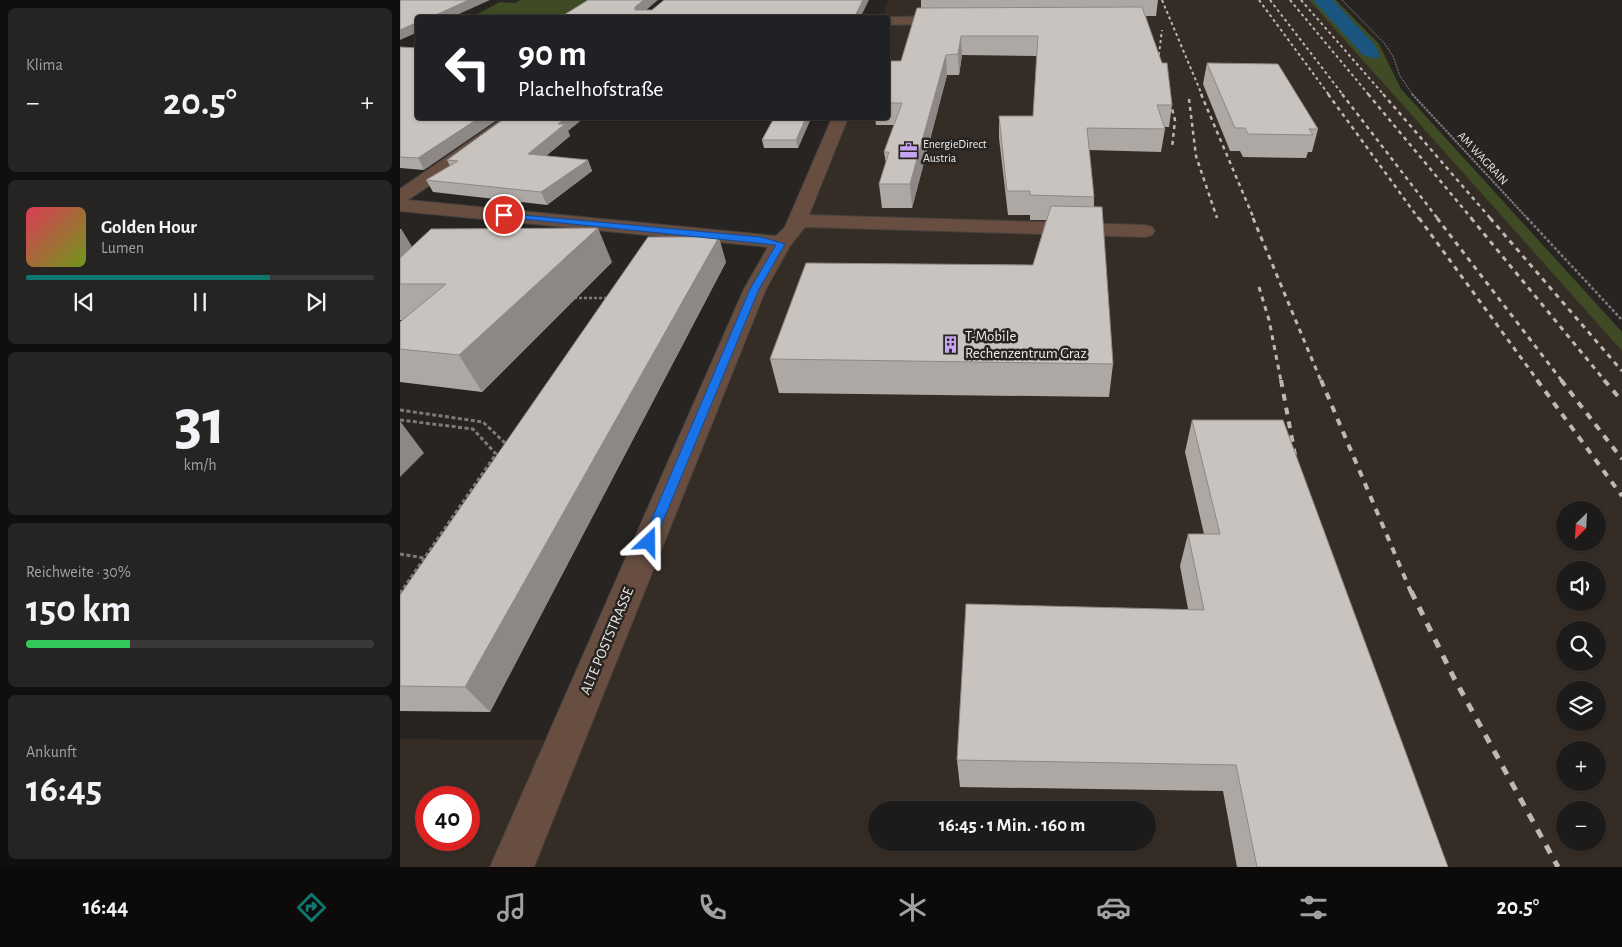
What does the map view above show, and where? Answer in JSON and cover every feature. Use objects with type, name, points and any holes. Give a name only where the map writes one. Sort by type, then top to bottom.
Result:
[{"type":"street","points":[[890,16],[966,20]]},
{"type":"street","points":[[400,197],[460,157],[510,120]]},
{"type":"street","name":"ALTE POSTSTRASSE","points":[[512,867],[755,289],[789,232],[839,120]]},
{"type":"street","points":[[400,205],[751,239],[789,232],[1145,231]]},
{"type":"street","points":[[464,234],[485,213]]},
{"type":"path","name":"AM WAGRAIN","points":[[1342,0],[1384,43],[1393,56],[1400,76],[1413,95],[1622,320]]},
{"type":"path","points":[[569,298],[608,298]]},
{"type":"path","points":[[400,410],[483,422],[509,447]]},
{"type":"path","points":[[400,420],[473,430],[496,454],[400,593]]},
{"type":"path","points":[[400,554],[424,558]]},
{"type":"shaded area","points":[[889,0],[1309,0],[1622,351],[1622,867],[400,867],[400,739],[565,740],[839,120],[890,120],[890,15],[883,15]]},
{"type":"green space","points":[[520,0],[590,0],[565,15],[476,15],[500,2],[515,3]]},
{"type":"green space","points":[[1309,0],[1336,0],[1379,44],[1401,89],[1622,332],[1622,351]]},
{"type":"water","points":[[1313,0],[1333,0],[1375,45],[1380,57],[1373,58],[1363,55]]},
{"type":"building","points":[[400,0],[469,0],[436,15],[415,15],[415,23],[400,30]]},
{"type":"building","points":[[588,0],[644,0],[635,7],[635,10],[652,10],[664,0],[863,0],[856,15],[564,15]]},
{"type":"building","points":[[1142,7],[1162,63],[1167,63],[1172,105],[1157,105],[1165,129],[1087,128],[1094,197],[1030,195],[1030,191],[1007,191],[999,116],[1033,116],[1038,36],[961,36],[958,54],[946,55],[910,184],[879,184],[889,152],[884,152],[902,103],[890,103],[890,61],[901,61],[917,8]]},
{"type":"building","points":[[400,47],[415,48],[415,120],[476,120],[418,158],[400,157]]},
{"type":"building","points":[[1207,63],[1278,64],[1318,129],[1309,129],[1313,135],[1248,134],[1245,128],[1235,128]]},
{"type":"building","points":[[502,120],[563,120],[558,124],[565,124],[528,154],[588,160],[541,192],[426,180],[458,161],[447,160]]},
{"type":"building","points":[[773,120],[805,120],[796,140],[762,140]]},
{"type":"building","points":[[1051,206],[1102,207],[1113,364],[770,359],[806,263],[1033,265]]},
{"type":"building","points":[[598,228],[459,355],[400,349],[400,322],[446,284],[400,284],[400,258],[431,229]]},
{"type":"building","points":[[648,237],[719,237],[465,687],[400,686],[400,595]]},
{"type":"building","points":[[1192,420],[1283,420],[1448,867],[1257,867],[1236,765],[957,760],[966,604],[1204,610],[1188,534],[1220,534]]},
{"type":"railway","points":[[1162,0],[1202,95]]},
{"type":"railway","points":[[1259,0],[1329,95]]},
{"type":"railway","points":[[1270,0],[1343,95]]},
{"type":"railway","points":[[1290,0],[1369,95]]},
{"type":"railway","points":[[1301,0],[1384,95]]},
{"type":"railway","points":[[1160,67],[1159,54],[1162,30]]},
{"type":"railway","points":[[1168,94],[1175,120],[1172,148]]},
{"type":"railway","points":[[1201,94],[1254,219]]},
{"type":"railway","points":[[1328,94],[1419,219]]},
{"type":"railway","points":[[1342,94],[1438,219]]},
{"type":"railway","points":[[1368,94],[1472,219]]},
{"type":"railway","points":[[1383,94],[1491,219]]},
{"type":"railway","points":[[1189,99],[1196,156],[1217,218]]},
{"type":"railway","points":[[1253,218],[1321,381]]},
{"type":"railway","points":[[1419,218],[1538,381]]},
{"type":"railway","points":[[1437,218],[1562,381]]},
{"type":"railway","points":[[1471,218],[1605,381]]},
{"type":"railway","points":[[1490,218],[1622,371]]},
{"type":"railway","points":[[1259,287],[1269,320],[1281,381]]},
{"type":"railway","points":[[1281,380],[1295,455]]},
{"type":"railway","points":[[1321,380],[1411,592]]},
{"type":"railway","points":[[1537,380],[1622,496]]},
{"type":"railway","points":[[1561,380],[1622,459]]},
{"type":"railway","points":[[1604,380],[1622,401]]},
{"type":"railway","points":[[1411,591],[1454,678],[1558,867]]},
{"type":"place","name":"EnergieDirect Austria","points":[[909,151]]},
{"type":"place","name":"T-Mobile Rechenzentrum Graz","points":[[951,345]]},
{"type":"route","points":[[504,215],[761,240],[781,244],[755,289],[649,542]]}]
